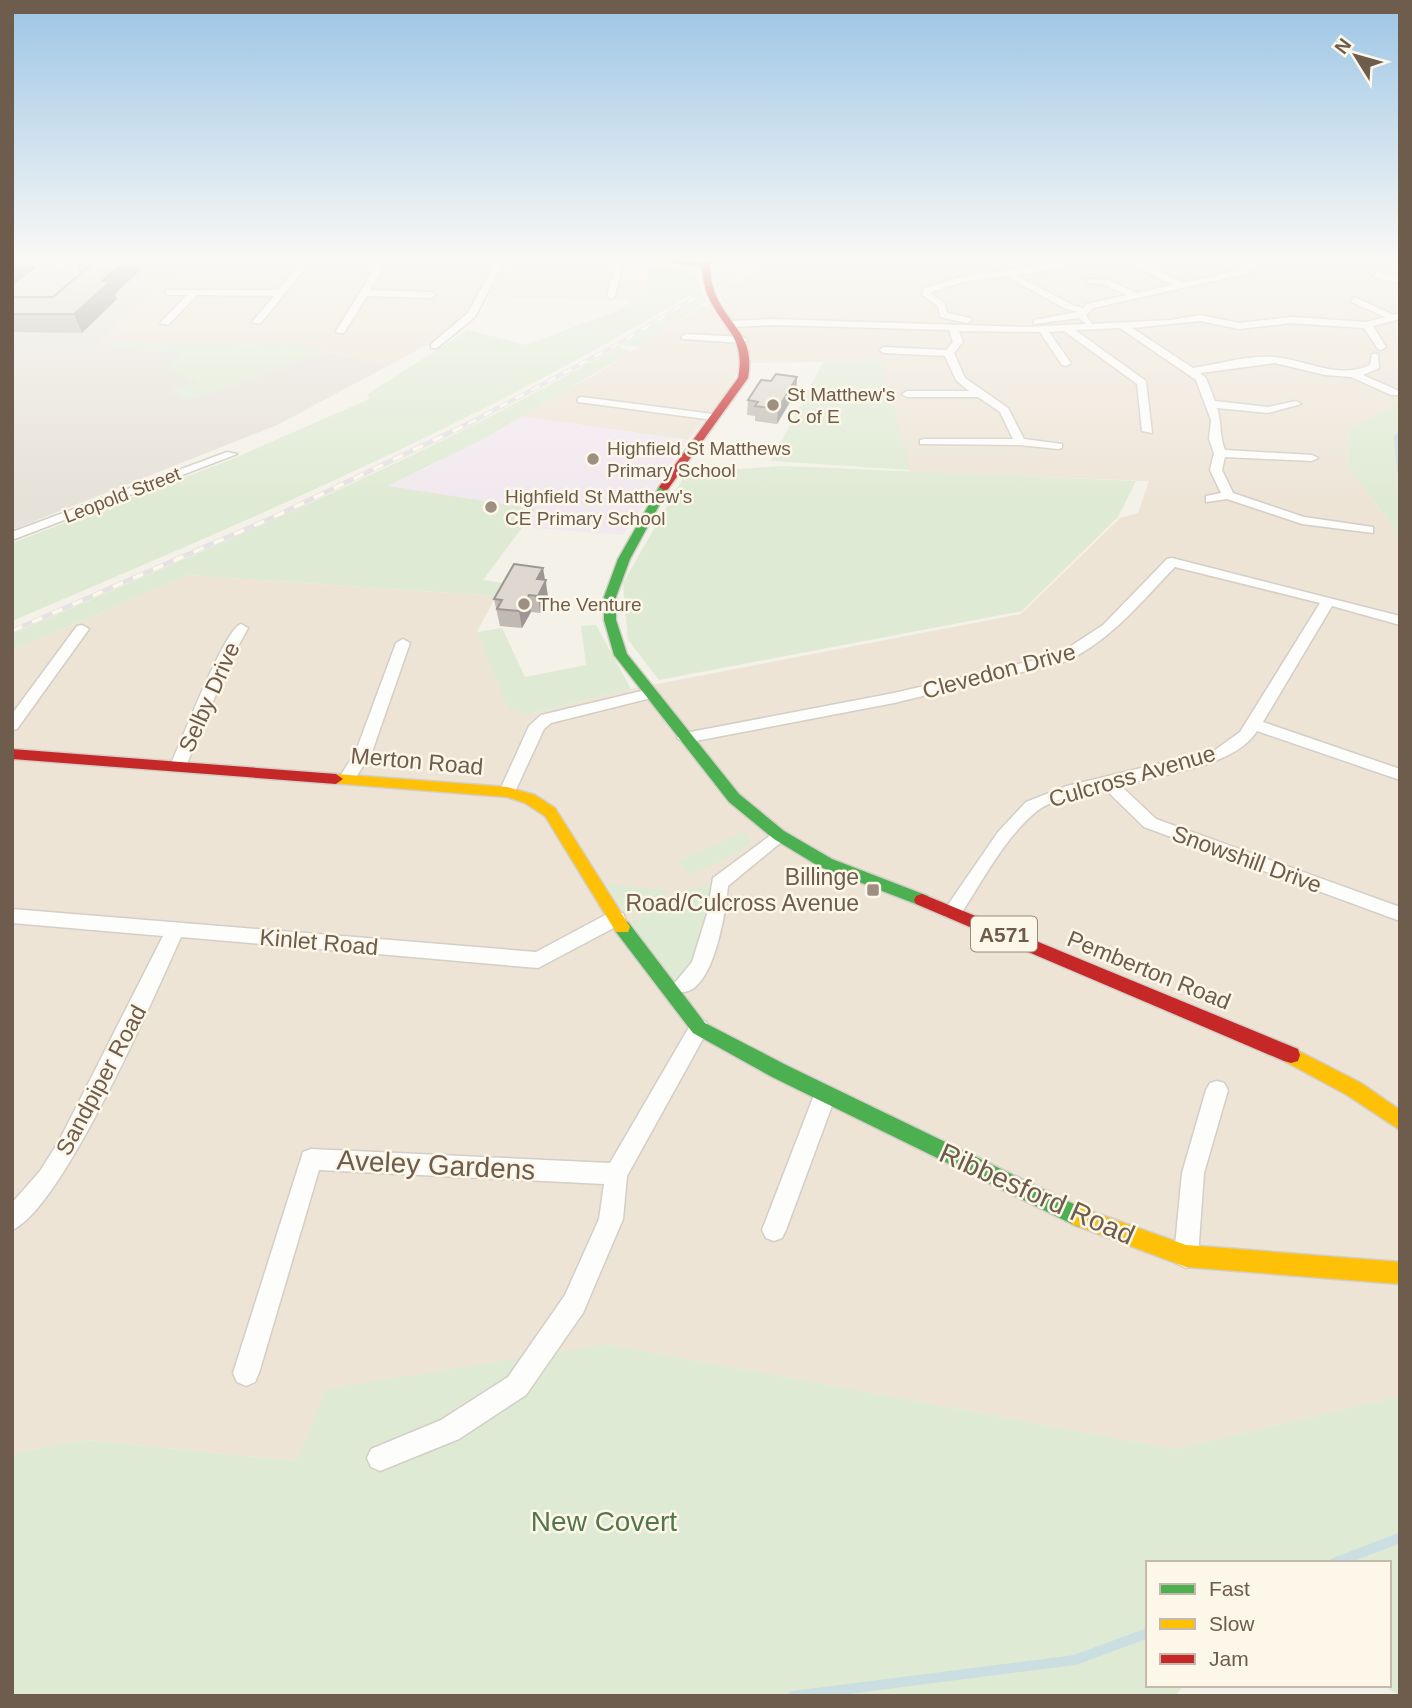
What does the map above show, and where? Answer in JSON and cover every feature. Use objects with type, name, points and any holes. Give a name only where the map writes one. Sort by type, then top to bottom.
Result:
[{"type":"main road","name":"A571","points":[[650,694],[621,655],[614,637],[610,597],[615,578],[646,519],[743,378],[748,361],[743,341]]},
{"type":"main road","name":"Pemberton Road","points":[[650,694],[734,798],[779,835],[826,863],[952,912],[1292,1055],[1354,1089],[1400,1121]]},
{"type":"main road","name":"Merton Road","points":[[12,754],[347,778],[507,792],[530,799],[550,812],[616,918],[699,1028]]},
{"type":"main road","name":"Ribbesford Road","points":[[699,1028],[825,1095],[1095,1225],[1186,1256],[1400,1273]]},
{"type":"street","points":[[434,346],[440,341]]},
{"type":"street","points":[[949,353],[958,341]]},
{"type":"street","points":[[1050,341],[1066,363]]},
{"type":"street","points":[[1083,341],[1142,383],[1148,431]]},
{"type":"street","points":[[1146,341],[1194,372],[1205,387],[1220,453],[1216,470],[1228,495]]},
{"type":"street","points":[[1194,372],[1273,356],[1318,371],[1351,373],[1376,366],[1378,351],[1374,341]]},
{"type":"street","points":[[884,350],[949,353]]},
{"type":"street","points":[[949,353],[961,380],[1004,410],[1020,442]]},
{"type":"street","points":[[1351,373],[1395,393]]},
{"type":"street","points":[[908,394],[980,394]]},
{"type":"street","points":[[582,400],[713,418]]},
{"type":"street","points":[[1211,404],[1268,410],[1296,404]]},
{"type":"street","points":[[924,442],[1020,442],[1058,446]]},
{"type":"street","points":[[1220,453],[1312,458]]},
{"type":"street","name":"Leopold Street","points":[[12,536],[231,454]]},
{"type":"street","points":[[1210,499],[1228,495],[1302,520],[1369,530]]},
{"type":"street","name":"Clevedon Drive","points":[[685,738],[894,698],[1062,658],[1084,649],[1112,626],[1172,562],[1400,621]]},
{"type":"street","name":"Culcross Avenue","points":[[952,912],[1004,836],[1032,806],[1107,782],[1220,754],[1246,736],[1328,601]]},
{"type":"street","name":"Selby Drive","points":[[178,766],[200,721],[221,659],[241,628]]},
{"type":"street","points":[[12,724],[82,629]]},
{"type":"street","points":[[347,778],[364,752],[403,643]]},
{"type":"street","points":[[507,792],[537,726],[546,719],[650,694]]},
{"type":"street","points":[[1254,724],[1400,775]]},
{"type":"street","name":"Snowshill Drive","points":[[1107,782],[1150,823],[1400,914]]},
{"type":"street","points":[[683,985],[701,966],[716,914],[719,884],[779,835]]},
{"type":"street","name":"Kinlet Road","points":[[12,916],[538,960],[616,918]]},
{"type":"street","name":"Sandpiper Road","points":[[12,1219],[32,1202],[62,1156],[143,1002],[175,930]]},
{"type":"street","points":[[380,1458],[450,1430],[517,1386],[574,1304],[611,1219],[616,1174],[699,1028]]},
{"type":"street","points":[[1186,1256],[1193,1173],[1217,1090]]},
{"type":"street","points":[[774,1230],[825,1095]]},
{"type":"street","name":"Aveley Gardens","points":[[246,1373],[311,1159],[616,1174]]},
{"type":"shaded area","points":[[12,341],[101,341],[132,351],[182,352],[197,382],[187,400],[329,352],[388,366],[277,425],[12,530]]},
{"type":"shaded area","points":[[101,341],[435,341],[388,366],[307,346]]},
{"type":"shaded area","points":[[648,341],[1400,341],[1400,402],[1350,428],[1348,466],[1400,537],[1400,1396],[1175,1449],[605,1344],[297,1461],[86,1440],[12,1453],[12,651],[188,575],[496,596],[477,632],[529,714],[631,689],[1021,614],[1120,518],[1138,513],[1149,481],[910,472],[881,361],[742,363],[729,389],[688,440],[520,416],[598,373]]},
{"type":"shaded area","name":"Highfield St Matthew's CE Primary School","points":[[520,416],[688,440],[623,535],[522,527],[483,580],[496,596],[188,575],[427,468]]},
{"type":"green space","points":[[101,341],[307,346],[329,352],[187,400],[171,391],[196,382],[165,368],[181,352],[132,351]]},
{"type":"green space","points":[[451,341],[509,341],[525,345],[537,341],[611,341],[524,388],[356,470],[12,621],[12,543],[230,460],[369,399],[368,394]]},
{"type":"green space","points":[[629,341],[648,341],[639,347],[622,345]]},
{"type":"green space","points":[[618,347],[631,352],[485,438],[388,486],[536,509],[483,580],[504,583],[496,596],[188,575],[12,651],[12,634],[320,499],[545,388]]},
{"type":"green space","points":[[882,361],[910,470],[771,461],[823,362]]},
{"type":"green space","points":[[1400,402],[1400,537],[1348,466],[1350,428]]},
{"type":"green space","points":[[783,466],[1136,481],[1118,517],[1022,611],[659,680],[628,640],[623,583],[686,473]]},
{"type":"green space","points":[[596,625],[631,689],[529,714],[508,709],[477,632],[502,628],[525,677],[586,665],[581,626]]},
{"type":"green space","points":[[743,832],[751,842],[745,848],[691,875],[677,861]]},
{"type":"green space","points":[[719,883],[697,963],[667,985],[631,922],[681,891]]},
{"type":"green space","points":[[606,884],[670,891],[627,916]]},
{"type":"green space","name":"New Covert","points":[[606,1344],[1175,1449],[1400,1396],[1400,1696],[1385,1687],[1391,1687],[1391,1561],[1146,1561],[1146,1687],[1182,1687],[1175,1696],[12,1696],[12,1453],[86,1440],[297,1461],[326,1389]]},
{"type":"building","points":[[776,374],[797,377],[778,409],[755,406],[758,402],[748,400],[761,380],[771,381]]},
{"type":"building","points":[[514,564],[543,568],[537,579],[546,580],[538,596],[529,595],[519,611],[497,609],[502,600],[494,599]]},
{"type":"waterway","points":[[1400,434],[1396,437],[1400,473]]},
{"type":"waterway","points":[[1339,1561],[1400,1538]]},
{"type":"waterway","points":[[793,1696],[1075,1660],[1146,1634]]},
{"type":"railway","points":[[470,423],[624,341]]},
{"type":"railway","points":[[12,631],[274,517],[470,423]]},
{"type":"traffic: fast","points":[[664,487],[624,559],[610,597],[610,620],[621,655],[734,798],[779,835],[826,863],[922,900]]},
{"type":"traffic: fast","points":[[622,927],[699,1028],[779,1071],[1079,1217]]},
{"type":"traffic: slow","points":[[336,779],[507,792],[530,799],[550,812],[622,927]]},
{"type":"traffic: slow","points":[[1291,1055],[1354,1089],[1400,1121]]},
{"type":"traffic: slow","points":[[1079,1217],[1186,1256],[1400,1273]]},
{"type":"traffic: jam","points":[[664,487],[743,378],[746,364],[742,341]]},
{"type":"traffic: jam","points":[[12,754],[336,779]]},
{"type":"traffic: jam","points":[[922,900],[1291,1055]]},
{"type":"place","name":"St Matthew's C of E","points":[[773,405]]},
{"type":"place","name":"Highfield St Matthews Primary School","points":[[593,459]]},
{"type":"place","name":"Highfield St Matthew's CE Primary School","points":[[491,507]]},
{"type":"place","name":"The Venture","points":[[524,604]]},
{"type":"place","name":"Billinge Road/Culcross Avenue","points":[[873,890]]}]
